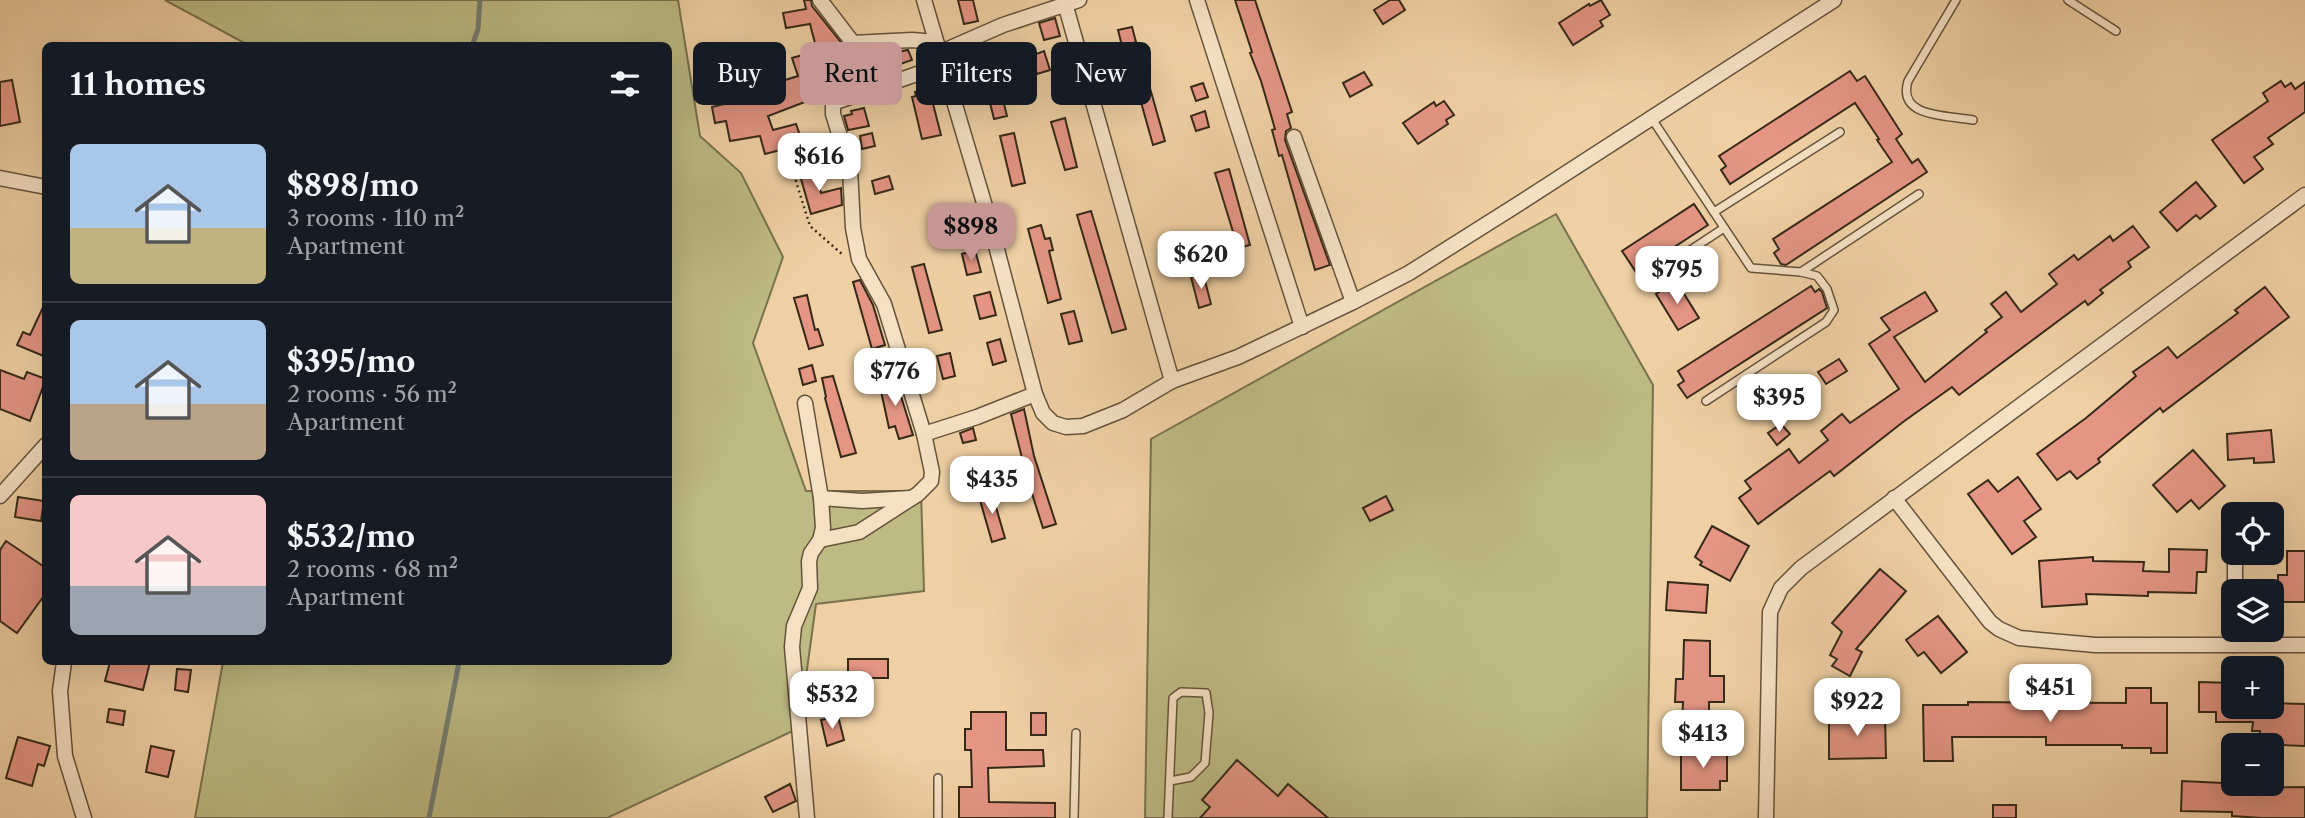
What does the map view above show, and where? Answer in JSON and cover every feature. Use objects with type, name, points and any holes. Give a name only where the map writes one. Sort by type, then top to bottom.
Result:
[{"type":"street","points":[[820,0],[853,43],[916,42]]},
{"type":"street","points":[[924,0],[936,42]]},
{"type":"street","points":[[1197,0],[1302,327]]},
{"type":"street","points":[[955,105],[990,223],[1035,394],[1043,413],[1053,423],[1066,427],[1083,426],[1123,410],[1172,381],[1238,357],[1302,327],[1420,266],[1834,0]]},
{"type":"street","points":[[964,42],[1069,1],[1172,381]]},
{"type":"street","points":[[820,540],[859,532],[925,489],[931,481],[931,462],[924,434],[884,304],[859,259],[855,239],[852,180],[833,114],[833,103],[916,64]]},
{"type":"street","points":[[1294,137],[1353,302]]},
{"type":"street","points":[[0,178],[42,186]]},
{"type":"street","points":[[1766,818],[1770,612],[1774,599],[1790,577],[2305,195]]},
{"type":"street","points":[[924,434],[1035,394]]},
{"type":"street","points":[[805,403],[821,498],[823,528],[820,540],[811,553],[810,589],[794,626],[792,647],[807,818]]},
{"type":"street","points":[[0,496],[42,449]]},
{"type":"street","points":[[821,498],[862,501],[912,498]]},
{"type":"street","points":[[1894,498],[1990,622],[2008,634],[2019,638],[2095,645],[2221,639]]},
{"type":"street","points":[[2275,642],[2305,645]]},
{"type":"street","points":[[64,665],[60,691],[65,756],[84,818]]},
{"type":"lane","points":[[1956,0],[1908,80],[1905,90],[1907,100],[1917,110],[1973,120]]},
{"type":"lane","points":[[2068,0],[2116,31]]},
{"type":"lane","points":[[1652,119],[1751,268],[1817,276],[1827,289],[1834,310],[1826,322],[1706,401]]},
{"type":"lane","points":[[1713,212],[1840,132]]},
{"type":"lane","points":[[1801,272],[1919,194]]},
{"type":"lane","points":[[1645,281],[1724,228]]},
{"type":"lane","points":[[1168,818],[1173,698],[1181,692],[1206,693],[1209,713],[1205,763],[1191,777],[1170,781]]},
{"type":"lane","points":[[1074,818],[1076,733]]},
{"type":"lane","points":[[938,778],[938,818]]},
{"type":"path","points":[[844,146],[831,143],[788,156],[810,226],[869,277]]},
{"type":"shaded area","points":[[165,0],[678,0],[700,136],[741,173],[783,257],[753,343],[806,491],[921,491],[924,591],[816,604],[799,728],[607,818],[195,818],[222,665],[672,665],[672,42],[242,42]]},
{"type":"shaded area","points":[[1556,214],[1653,385],[1647,818],[1145,818],[1151,439]]},
{"type":"building","points":[[804,0],[811,0],[812,6],[841,42],[815,42],[810,24],[786,28],[783,13],[806,9]]},
{"type":"building","points":[[958,0],[973,0],[978,21],[964,24]]},
{"type":"building","points":[[1235,0],[1255,0],[1292,112],[1287,114],[1291,128],[1286,131],[1285,140],[1330,265],[1315,270],[1282,155],[1279,156],[1272,130],[1275,129]]},
{"type":"building","points":[[1390,0],[1399,0],[1405,10],[1383,24],[1374,10]]},
{"type":"building","points":[[1601,0],[1610,15],[1600,21],[1603,26],[1573,45],[1559,23],[1589,4],[1590,6]]},
{"type":"building","points":[[1055,18],[1060,36],[1044,40],[1039,23]]},
{"type":"building","points":[[1132,27],[1136,42],[1121,42],[1118,30]]},
{"type":"building","points":[[908,50],[912,60],[902,63],[902,51]]},
{"type":"building","points":[[1044,51],[1050,70],[1037,74],[1037,54]]},
{"type":"building","points":[[800,56],[800,104],[768,116],[773,130],[796,124],[803,144],[765,154],[760,136],[730,141],[726,121],[715,123],[712,107],[786,105],[786,80],[798,76],[792,58]]},
{"type":"building","points":[[1850,71],[1857,81],[1865,76],[1902,134],[1896,139],[1912,163],[1918,159],[1927,172],[1786,265],[1781,264],[1774,253],[1779,249],[1773,239],[1892,162],[1877,140],[1879,139],[1855,103],[1730,184],[1721,170],[1726,166],[1719,156]]},
{"type":"building","points":[[1364,72],[1372,85],[1350,97],[1343,83]]},
{"type":"building","points":[[12,80],[20,122],[0,126],[0,82]]},
{"type":"building","points":[[2281,81],[2285,87],[2291,83],[2295,89],[2305,82],[2305,112],[2268,138],[2273,144],[2254,157],[2263,169],[2244,183],[2212,140],[2268,101],[2263,93]]},
{"type":"building","points":[[1203,83],[1208,97],[1196,101],[1191,87]]},
{"type":"building","points":[[1151,92],[1165,141],[1153,145],[1142,105],[1151,105]]},
{"type":"building","points":[[916,96],[916,105],[933,105],[941,135],[922,139],[912,97]]},
{"type":"building","points":[[1444,101],[1454,115],[1446,120],[1448,124],[1418,144],[1403,123],[1434,102],[1436,106]]},
{"type":"building","points":[[990,105],[1004,105],[1007,116],[994,119]]},
{"type":"building","points":[[864,108],[869,126],[848,130],[844,116]]},
{"type":"building","points":[[1205,111],[1209,127],[1196,131],[1191,116]]},
{"type":"building","points":[[1065,118],[1077,167],[1065,170],[1051,122]]},
{"type":"building","points":[[872,133],[875,146],[862,149],[860,136]]},
{"type":"building","points":[[1014,133],[1025,183],[1012,186],[1000,136]]},
{"type":"building","points":[[825,142],[828,156],[810,161],[807,147]]},
{"type":"building","points":[[814,167],[821,193],[841,188],[842,205],[811,214],[799,172]]},
{"type":"building","points":[[1229,169],[1250,245],[1238,248],[1215,173]]},
{"type":"building","points":[[889,176],[893,189],[875,194],[872,181]]},
{"type":"building","points":[[2196,182],[2216,206],[2200,219],[2196,215],[2177,231],[2160,212]]},
{"type":"building","points":[[1694,204],[1708,225],[1636,272],[1622,251]]},
{"type":"building","points":[[1091,211],[1126,329],[1112,333],[1077,215]]},
{"type":"building","points":[[1041,225],[1045,239],[1050,238],[1053,250],[1049,251],[1061,299],[1048,303],[1028,229]]},
{"type":"building","points":[[2133,226],[2149,247],[2128,262],[2131,267],[2100,290],[2103,293],[2088,305],[2085,301],[1959,395],[1952,387],[1834,476],[1830,471],[1758,524],[1739,498],[1751,489],[1745,481],[1789,449],[1799,463],[1828,440],[1821,431],[1842,414],[1850,423],[1899,389],[1869,344],[1890,330],[1881,318],[1925,292],[1937,311],[1894,337],[1925,382],[2002,317],[1991,304],[2006,292],[2021,312],[2057,284],[2049,274],[2074,255],[2078,260],[2110,236],[2113,241]]},
{"type":"building","points":[[1182,233],[1190,264],[1177,267],[1169,236]]},
{"type":"building","points":[[975,250],[981,272],[967,275],[962,254]]},
{"type":"building","points":[[924,264],[942,330],[929,333],[912,267]]},
{"type":"building","points":[[1203,273],[1211,304],[1199,308],[1191,277]]},
{"type":"building","points":[[860,280],[873,305],[885,345],[872,349],[853,282]]},
{"type":"building","points":[[1676,281],[1699,318],[1678,330],[1656,294]]},
{"type":"building","points":[[1811,286],[1815,292],[1819,289],[1822,292],[1827,308],[1687,398],[1678,385],[1684,381],[1678,371]]},
{"type":"building","points":[[2265,287],[2289,317],[2163,412],[2160,408],[2077,479],[2070,471],[2057,480],[2037,454],[2136,376],[2133,372],[2168,347],[2177,358],[2238,313],[2235,310]]},
{"type":"building","points":[[990,292],[996,315],[980,319],[974,296]]},
{"type":"building","points":[[807,295],[815,330],[818,329],[823,345],[809,349],[794,298]]},
{"type":"building","points":[[42,310],[42,355],[17,345],[23,332],[30,335]]},
{"type":"building","points":[[1074,311],[1082,341],[1069,344],[1061,314]]},
{"type":"building","points":[[1000,339],[1006,361],[993,365],[987,343]]},
{"type":"building","points":[[950,353],[955,376],[943,379],[937,356]]},
{"type":"building","points":[[1839,359],[1847,371],[1826,384],[1818,372]]},
{"type":"building","points":[[812,365],[816,381],[803,385],[799,369]]},
{"type":"building","points":[[0,370],[24,379],[27,372],[42,378],[42,390],[30,421],[0,409]]},
{"type":"building","points":[[833,376],[856,453],[841,457],[822,378]]},
{"type":"building","points":[[895,377],[913,435],[899,439],[895,426],[889,428],[879,382]]},
{"type":"building","points":[[1024,409],[1034,456],[1056,524],[1043,528],[1011,414]]},
{"type":"building","points":[[1781,424],[1790,434],[1777,445],[1768,433]]},
{"type":"building","points":[[973,428],[976,440],[963,443],[960,433]]},
{"type":"building","points":[[2271,430],[2274,462],[2254,463],[2254,458],[2228,460],[2227,434]]},
{"type":"building","points":[[2193,450],[2225,486],[2199,509],[2191,500],[2177,512],[2153,485]]},
{"type":"building","points":[[2018,477],[2041,509],[2024,521],[2036,537],[2012,554],[1968,494],[1988,480],[1998,492]]},
{"type":"building","points":[[991,490],[1005,538],[992,542],[978,493]]},
{"type":"building","points":[[1386,496],[1393,510],[1370,521],[1363,508]]},
{"type":"building","points":[[18,497],[42,501],[41,521],[15,517]]},
{"type":"building","points":[[1712,526],[1749,546],[1730,581],[1700,565],[1702,562],[1695,557]]},
{"type":"building","points":[[6,541],[42,565],[42,599],[17,633],[0,621],[0,550]]},
{"type":"building","points":[[2169,549],[2207,550],[2206,572],[2197,572],[2196,593],[2148,592],[2148,596],[2086,594],[2087,604],[2042,607],[2039,561],[2093,557],[2093,561],[2144,562],[2143,571],[2169,572]]},
{"type":"building","points":[[2287,551],[2305,551],[2305,602],[2284,602],[2284,579],[2278,579],[2278,575],[2287,575]]},
{"type":"building","points":[[1880,569],[1906,591],[1856,649],[1862,652],[1850,676],[1832,666],[1837,659],[1830,655],[1842,632],[1832,623]]},
{"type":"building","points":[[1668,582],[1708,585],[1706,613],[1666,610]]},
{"type":"building","points":[[1938,616],[1967,652],[1941,673],[1924,652],[1918,656],[1906,640]]},
{"type":"building","points":[[1684,640],[1710,641],[1710,676],[1724,676],[1724,702],[1709,702],[1709,725],[1682,725],[1683,702],[1675,702],[1676,679],[1683,679]]},
{"type":"building","points":[[848,659],[888,659],[888,678],[848,678]]},
{"type":"building","points":[[109,665],[149,665],[143,690],[105,681]]},
{"type":"building","points":[[177,669],[191,670],[188,692],[175,690]]},
{"type":"building","points":[[2199,682],[2221,683],[2221,719],[2284,719],[2284,703],[2305,704],[2305,746],[2284,745],[2284,733],[2252,731],[2253,722],[2216,722],[2216,712],[2199,712]]},
{"type":"building","points":[[2126,688],[2151,688],[2151,703],[2167,703],[2167,753],[2151,753],[2151,748],[2122,748],[2122,745],[2046,745],[2046,737],[1952,737],[1953,761],[1924,761],[1923,705],[1968,705],[1968,702],[2126,703]]},
{"type":"building","points":[[109,709],[125,711],[123,725],[107,722]]},
{"type":"building","points":[[971,712],[1006,712],[1006,750],[1043,750],[1044,766],[988,768],[989,802],[1055,803],[1055,818],[959,818],[959,787],[972,787],[971,750],[965,750],[965,729],[971,729]]},
{"type":"building","points":[[1031,713],[1046,713],[1046,735],[1031,735]]},
{"type":"building","points":[[838,716],[844,740],[827,746],[821,720]]},
{"type":"building","points":[[1829,717],[1885,717],[1886,758],[1829,759]]},
{"type":"building","points":[[18,737],[50,746],[44,766],[38,764],[32,786],[6,778]]},
{"type":"building","points":[[151,746],[174,751],[168,777],[146,772]]},
{"type":"building","points":[[1681,752],[1727,752],[1727,781],[1720,781],[1720,790],[1681,790]]},
{"type":"building","points":[[1237,760],[1278,796],[1288,784],[1328,818],[1200,818],[1210,807],[1202,800]]},
{"type":"building","points":[[2182,781],[2221,783],[2221,796],[2284,796],[2284,787],[2305,787],[2305,818],[2262,818],[2232,816],[2232,812],[2181,811]]},
{"type":"building","points":[[790,784],[796,801],[773,812],[765,797]]},
{"type":"building","points":[[1993,805],[2016,805],[2016,818],[1993,818]]},
{"type":"waterway","points":[[473,42],[478,29],[480,0]]},
{"type":"waterway","points":[[429,818],[458,665]]}]
